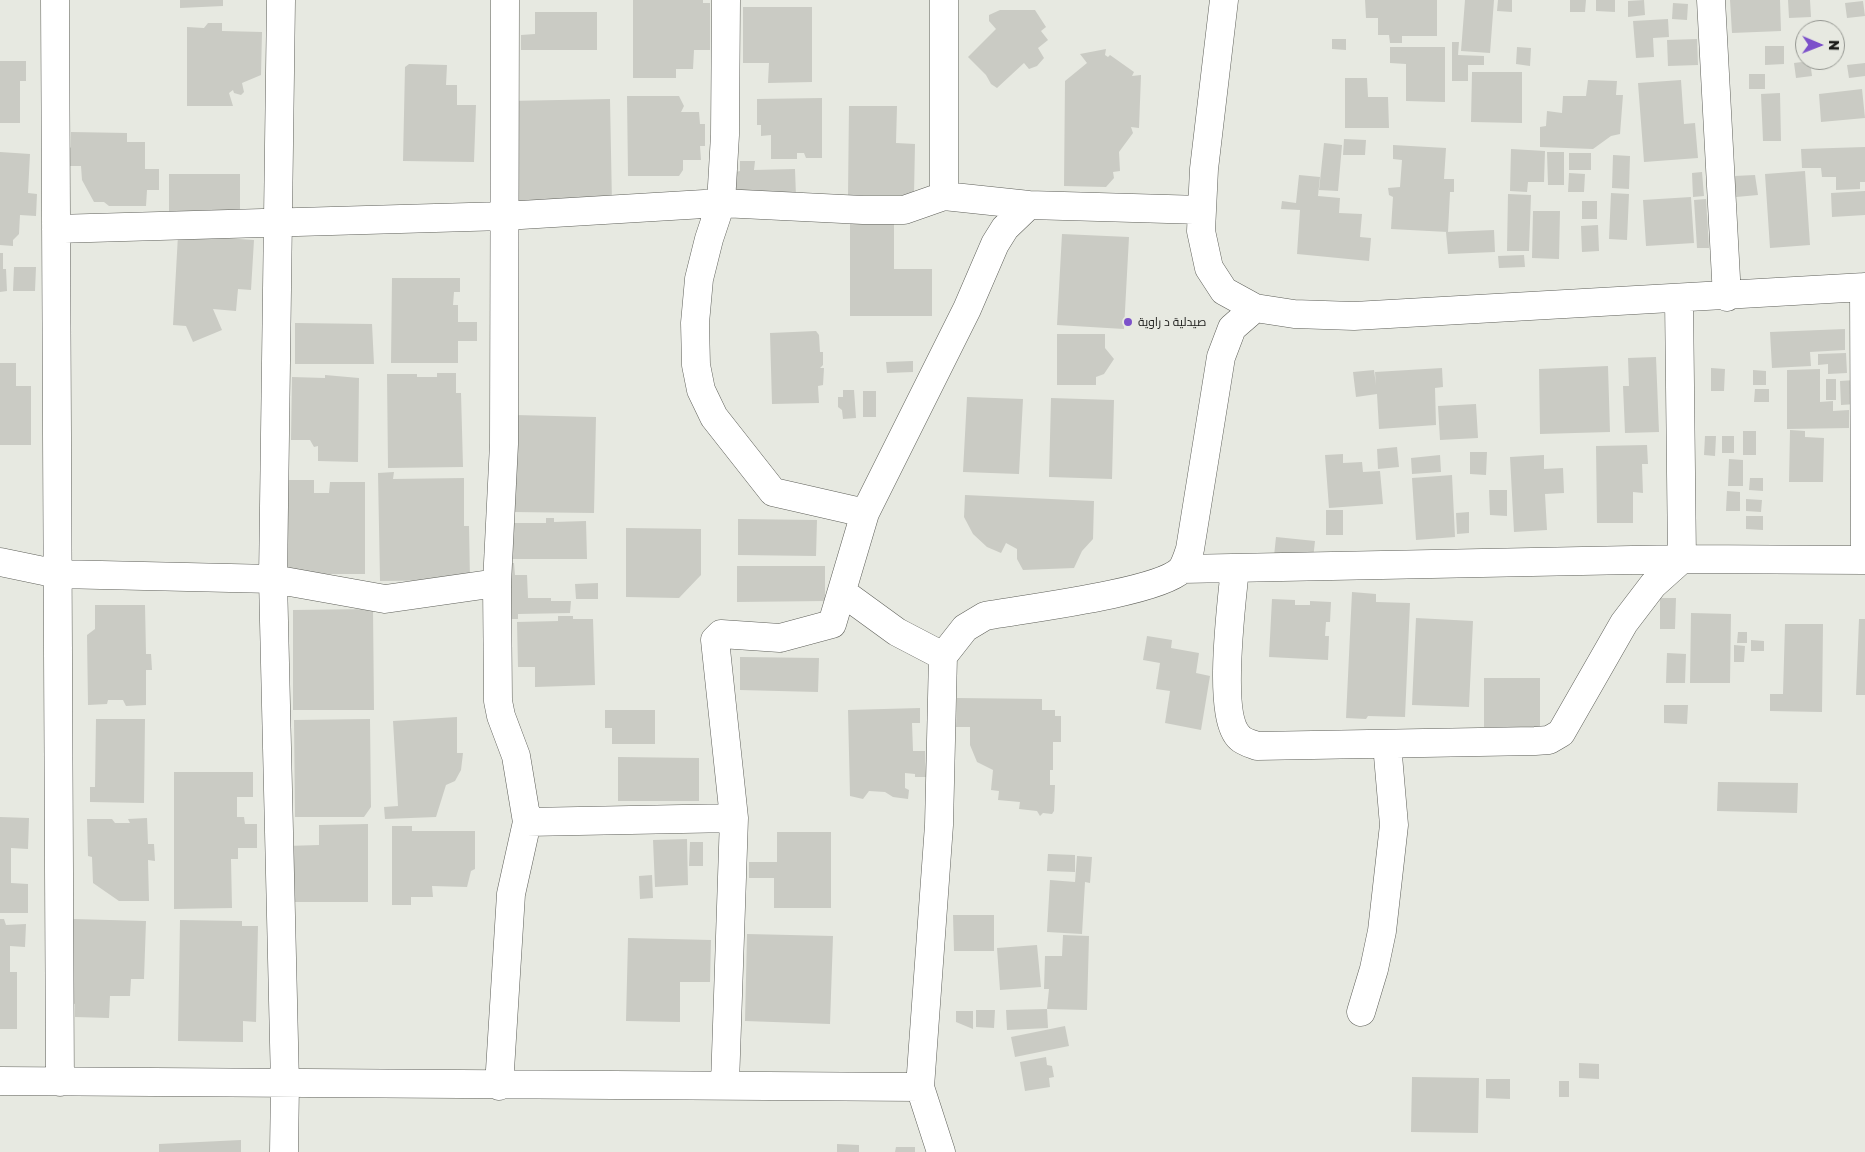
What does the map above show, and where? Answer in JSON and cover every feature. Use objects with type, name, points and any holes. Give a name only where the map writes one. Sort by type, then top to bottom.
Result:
[{"type":"street","points":[[55,0],[60,1082]]},
{"type":"street","points":[[281,0],[273,579],[285,1084],[284,1152]]},
{"type":"street","points":[[499,1086],[510,894],[527,822],[516,756],[498,701],[497,582],[504,444],[505,0]]},
{"type":"street","points":[[726,0],[725,135],[721,203],[709,239],[700,279],[695,323],[696,365],[701,390],[714,416],[773,492],[865,513]]},
{"type":"street","points":[[944,0],[944,196]]},
{"type":"street","points":[[941,1152],[920,1087],[940,825],[943,656],[965,628],[985,616],[1142,588],[1168,578],[1182,569],[1682,559],[1865,560],[1864,287],[1680,299],[1354,316],[1294,314],[1256,308],[1224,291],[1209,268],[1201,231],[1204,169],[1224,0]]},
{"type":"street","points":[[1711,0],[1727,296]]},
{"type":"street","points":[[56,229],[279,221],[504,216],[721,203],[863,210],[904,210],[944,196],[1029,205],[1202,210]]},
{"type":"street","points":[[725,1084],[734,818],[715,640],[722,634],[780,638],[832,624],[865,513],[967,309],[995,244],[1005,228],[1029,205]]},
{"type":"street","points":[[1235,568],[1226,672],[1229,720],[1240,738],[1257,746],[1550,740],[1561,733],[1624,623],[1653,585],[1682,559],[1680,299]]},
{"type":"street","points":[[1182,569],[1190,549],[1221,357],[1232,328],[1256,308]]},
{"type":"street","points":[[0,562],[58,574],[273,579],[385,599],[497,582]]},
{"type":"street","points":[[842,592],[897,632],[943,656]]},
{"type":"street","points":[[1361,1012],[1374,969],[1382,931],[1394,825],[1387,744]]},
{"type":"street","points":[[527,822],[734,818]]},
{"type":"street","points":[[0,1081],[499,1086],[725,1084],[920,1087]]},
{"type":"building","points":[[180,0],[223,0],[223,6],[180,8]]},
{"type":"building","points":[[633,0],[703,0],[703,3],[710,3],[710,50],[694,50],[693,69],[676,69],[676,78],[633,78]]},
{"type":"building","points":[[1365,0],[1437,0],[1437,36],[1402,36],[1402,43],[1390,43],[1389,35],[1378,35],[1378,18],[1366,18]]},
{"type":"building","points":[[1465,0],[1494,0],[1490,53],[1461,51]]},
{"type":"building","points":[[1498,0],[1512,0],[1512,12],[1497,11]]},
{"type":"building","points":[[1570,0],[1586,0],[1585,12],[1570,12]]},
{"type":"building","points":[[1596,0],[1615,0],[1615,12],[1596,11]]},
{"type":"building","points":[[1644,0],[1645,15],[1628,17],[1628,1]]},
{"type":"building","points":[[1730,0],[1780,0],[1781,31],[1732,33]]},
{"type":"building","points":[[1788,0],[1810,0],[1811,17],[1789,18]]},
{"type":"building","points":[[1863,1],[1865,16],[1847,18],[1845,3]]},
{"type":"building","points":[[1673,3],[1688,4],[1687,20],[1672,19]]},
{"type":"building","points":[[743,7],[812,7],[812,82],[768,83],[769,63],[743,63]]},
{"type":"building","points":[[1000,10],[1035,10],[1046,27],[1041,31],[1048,40],[1038,48],[1044,58],[1037,66],[1029,69],[1024,63],[997,88],[991,84],[986,75],[968,57],[996,29],[989,21],[989,15]]},
{"type":"building","points":[[535,12],[597,12],[597,50],[521,50],[521,35],[535,34]]},
{"type":"building","points":[[1668,19],[1669,37],[1653,38],[1654,57],[1636,58],[1633,21]]},
{"type":"building","points":[[208,23],[222,23],[222,31],[262,32],[261,75],[242,83],[244,92],[241,95],[234,93],[233,90],[229,93],[233,106],[187,106],[187,27],[204,28]]},
{"type":"building","points":[[1332,39],[1346,39],[1346,50],[1332,49]]},
{"type":"building","points":[[1697,39],[1698,65],[1668,66],[1667,40]]},
{"type":"building","points":[[1452,42],[1459,42],[1458,55],[1484,56],[1484,65],[1468,65],[1468,81],[1452,81]]},
{"type":"building","points":[[1765,46],[1784,46],[1784,64],[1765,65]]},
{"type":"building","points":[[1390,47],[1445,47],[1445,102],[1406,101],[1406,64],[1390,63]]},
{"type":"building","points":[[1517,47],[1531,48],[1530,66],[1516,64]]},
{"type":"building","points":[[1106,49],[1105,55],[1108,57],[1110,55],[1134,72],[1132,76],[1141,75],[1139,128],[1131,127],[1133,133],[1119,152],[1120,171],[1113,172],[1114,178],[1106,187],[1064,186],[1065,81],[1087,63],[1080,54]]},
{"type":"building","points":[[0,61],[26,61],[26,81],[20,81],[20,123],[0,123]]},
{"type":"building","points":[[1794,63],[1795,70],[1811,70],[1812,76],[1796,78]]},
{"type":"building","points":[[1865,63],[1865,76],[1849,78],[1847,65]]},
{"type":"building","points":[[409,64],[447,65],[446,85],[457,85],[457,105],[476,105],[474,162],[403,161],[405,67]]},
{"type":"building","points":[[1472,72],[1522,72],[1522,123],[1471,122]]},
{"type":"building","points":[[1749,74],[1765,74],[1765,89],[1749,89]]},
{"type":"building","points":[[1345,78],[1367,78],[1368,97],[1388,97],[1389,128],[1345,128]]},
{"type":"building","points":[[1588,80],[1617,81],[1616,95],[1623,95],[1620,134],[1611,136],[1593,149],[1540,147],[1540,127],[1546,126],[1547,111],[1562,113],[1563,96],[1586,96]]},
{"type":"building","points":[[1681,80],[1684,124],[1695,123],[1698,158],[1644,162],[1638,83]]},
{"type":"building","points":[[1862,89],[1865,118],[1821,122],[1819,94]]},
{"type":"building","points":[[1780,93],[1781,141],[1763,141],[1761,94]]},
{"type":"building","points":[[627,96],[679,96],[684,106],[681,112],[699,112],[700,124],[705,124],[705,146],[700,146],[701,160],[683,160],[683,170],[679,176],[628,176]]},
{"type":"building","points":[[822,98],[822,158],[806,158],[804,153],[797,153],[797,159],[771,159],[771,135],[761,136],[761,125],[757,125],[757,99]]},
{"type":"building","points":[[610,99],[612,205],[526,207],[510,193],[508,101]]},
{"type":"building","points":[[849,106],[897,106],[896,143],[915,144],[914,195],[848,195]]},
{"type":"building","points":[[71,132],[127,133],[127,142],[145,142],[145,169],[159,169],[159,190],[147,190],[146,206],[109,206],[104,202],[94,202],[82,180],[81,166],[69,166],[66,152],[71,147]]},
{"type":"building","points":[[1344,139],[1366,140],[1365,155],[1343,155]]},
{"type":"building","points":[[1324,143],[1342,145],[1338,191],[1319,190]]},
{"type":"building","points":[[1393,145],[1446,148],[1444,179],[1454,179],[1454,192],[1450,192],[1448,232],[1391,229],[1393,197],[1389,195],[1388,188],[1400,187],[1402,160],[1393,159]]},
{"type":"building","points":[[1865,147],[1865,182],[1860,182],[1860,189],[1836,190],[1836,177],[1822,177],[1821,168],[1802,168],[1801,149]]},
{"type":"building","points":[[1511,149],[1545,151],[1544,182],[1528,182],[1527,192],[1510,191]]},
{"type":"building","points":[[0,152],[30,154],[28,193],[37,194],[36,216],[20,215],[19,234],[13,240],[13,246],[0,245]]},
{"type":"building","points":[[1547,152],[1564,152],[1564,185],[1548,185]]},
{"type":"building","points":[[1569,153],[1591,153],[1591,170],[1569,170]]},
{"type":"building","points":[[1613,155],[1630,156],[1629,189],[1612,188]]},
{"type":"building","points":[[740,161],[755,161],[754,170],[795,169],[796,197],[736,199],[736,172],[740,171]]},
{"type":"building","points":[[1805,171],[1810,245],[1770,248],[1765,174]]},
{"type":"building","points":[[1702,172],[1704,196],[1693,197],[1692,173]]},
{"type":"building","points":[[1569,173],[1585,174],[1584,192],[1568,192]]},
{"type":"building","points":[[169,174],[240,174],[240,219],[169,219]]},
{"type":"building","points":[[1299,175],[1320,177],[1318,196],[1340,198],[1339,213],[1362,214],[1360,237],[1371,238],[1369,261],[1297,254],[1300,210],[1281,209],[1282,201],[1296,203]]},
{"type":"building","points":[[1755,175],[1758,195],[1736,197],[1734,176]]},
{"type":"building","points":[[1865,191],[1865,215],[1832,217],[1831,193]]},
{"type":"building","points":[[1611,193],[1629,194],[1627,240],[1609,239]]},
{"type":"building","points":[[1508,194],[1531,195],[1529,251],[1507,251]]},
{"type":"building","points":[[1691,197],[1694,243],[1646,246],[1643,200]]},
{"type":"building","points":[[1706,199],[1709,248],[1697,248],[1694,200]]},
{"type":"building","points":[[1582,201],[1597,201],[1597,219],[1582,219]]},
{"type":"building","points":[[1533,211],[1560,211],[1559,259],[1532,258]]},
{"type":"building","points":[[850,224],[894,224],[894,269],[932,269],[932,316],[850,316]]},
{"type":"building","points":[[1598,225],[1599,251],[1582,252],[1581,226]]},
{"type":"building","points":[[1494,230],[1495,252],[1448,254],[1446,232]]},
{"type":"building","points":[[1062,234],[1129,237],[1124,329],[1057,325]]},
{"type":"building","points":[[178,235],[254,240],[251,290],[238,289],[236,311],[213,309],[222,330],[193,342],[186,326],[173,325]]},
{"type":"building","points":[[0,253],[3,253],[3,269],[6,269],[7,291],[0,292]]},
{"type":"building","points":[[1524,255],[1525,267],[1499,268],[1498,256]]},
{"type":"building","points":[[14,267],[36,267],[35,291],[13,291]]},
{"type":"building","points":[[392,278],[460,278],[460,292],[454,292],[453,305],[458,305],[458,322],[477,322],[477,341],[458,341],[458,363],[391,363]]},
{"type":"building","points":[[295,323],[372,324],[374,364],[295,364]]},
{"type":"building","points":[[1845,329],[1845,350],[1810,352],[1811,366],[1772,368],[1770,332]]},
{"type":"building","points":[[816,331],[819,335],[820,352],[823,352],[823,365],[820,368],[824,368],[823,385],[818,386],[819,403],[772,404],[770,333]]},
{"type":"building","points":[[1057,334],[1105,334],[1105,348],[1114,359],[1104,374],[1096,377],[1096,385],[1057,385]]},
{"type":"building","points":[[1846,353],[1847,373],[1828,374],[1828,364],[1818,365],[1818,354]]},
{"type":"building","points":[[1656,357],[1659,432],[1625,433],[1623,386],[1629,386],[1628,358]]},
{"type":"building","points":[[913,361],[913,372],[887,373],[886,362]]},
{"type":"building","points":[[0,363],[16,363],[16,386],[31,386],[31,445],[0,445]]},
{"type":"building","points":[[1608,366],[1610,432],[1540,434],[1539,369]]},
{"type":"building","points":[[1442,368],[1443,387],[1435,388],[1436,425],[1379,429],[1377,394],[1356,397],[1353,372],[1374,370],[1376,385],[1375,372]]},
{"type":"building","points":[[1711,368],[1725,369],[1724,391],[1711,391]]},
{"type":"building","points":[[1820,369],[1820,402],[1833,401],[1833,411],[1849,410],[1849,428],[1787,429],[1787,370]]},
{"type":"building","points":[[1753,370],[1766,371],[1766,385],[1753,385]]},
{"type":"building","points":[[437,373],[456,373],[456,393],[461,393],[463,467],[388,468],[387,374],[417,374],[417,377],[437,377]]},
{"type":"building","points":[[325,375],[359,378],[358,462],[318,461],[318,446],[314,447],[310,440],[291,440],[292,377],[325,378]]},
{"type":"building","points":[[1826,379],[1836,379],[1836,400],[1826,400]]},
{"type":"building","points":[[1855,380],[1856,404],[1841,405],[1840,381]]},
{"type":"building","points":[[1755,389],[1769,389],[1769,402],[1754,402]]},
{"type":"building","points":[[843,390],[854,390],[856,418],[843,419],[842,410],[838,407],[838,397],[843,397]]},
{"type":"building","points":[[863,391],[876,391],[876,417],[863,417]]},
{"type":"building","points":[[967,397],[1023,399],[1019,474],[963,472]]},
{"type":"building","points":[[1051,398],[1114,400],[1112,479],[1049,477]]},
{"type":"building","points":[[1476,404],[1478,438],[1440,440],[1438,406]]},
{"type":"building","points":[[515,415],[596,417],[594,513],[513,512]]},
{"type":"building","points":[[1790,430],[1805,431],[1805,437],[1824,438],[1823,482],[1789,482]]},
{"type":"building","points":[[1743,431],[1756,431],[1756,455],[1743,455]]},
{"type":"building","points":[[1705,436],[1716,436],[1715,456],[1704,455]]},
{"type":"building","points":[[1722,436],[1734,436],[1734,453],[1722,453]]},
{"type":"building","points":[[1647,445],[1648,464],[1642,464],[1643,493],[1633,492],[1633,523],[1597,523],[1596,446]]},
{"type":"building","points":[[1397,447],[1399,467],[1378,469],[1377,449]]},
{"type":"building","points":[[1470,452],[1487,452],[1486,475],[1470,474]]},
{"type":"building","points":[[1343,454],[1343,463],[1362,462],[1363,472],[1380,471],[1383,504],[1329,508],[1325,455]]},
{"type":"building","points":[[1440,455],[1441,472],[1412,474],[1411,458]]},
{"type":"building","points":[[1544,455],[1544,469],[1563,468],[1564,493],[1545,494],[1547,530],[1514,532],[1510,457]]},
{"type":"building","points":[[1729,459],[1743,460],[1743,486],[1728,486]]},
{"type":"building","points":[[394,472],[393,479],[464,478],[464,526],[469,526],[470,580],[380,581],[378,473]]},
{"type":"building","points":[[1452,475],[1455,537],[1416,540],[1412,478]]},
{"type":"building","points":[[1750,478],[1763,478],[1763,491],[1749,490]]},
{"type":"building","points":[[288,480],[314,480],[314,493],[329,493],[330,482],[365,482],[365,574],[288,574]]},
{"type":"building","points":[[1489,490],[1507,490],[1507,516],[1490,515]]},
{"type":"building","points":[[1727,491],[1740,492],[1740,511],[1726,511]]},
{"type":"building","points":[[965,495],[1094,501],[1093,539],[1082,551],[1074,568],[1023,570],[1017,559],[1017,549],[1006,543],[1001,553],[987,547],[973,534],[964,517]]},
{"type":"building","points":[[1746,499],[1762,500],[1761,512],[1746,511]]},
{"type":"building","points":[[1326,510],[1343,510],[1343,535],[1326,535]]},
{"type":"building","points":[[1469,512],[1469,533],[1457,534],[1456,513]]},
{"type":"building","points":[[1746,516],[1763,516],[1763,530],[1746,529]]},
{"type":"building","points":[[546,518],[554,518],[554,522],[586,521],[587,559],[512,559],[512,523],[546,523]]},
{"type":"building","points":[[738,519],[817,520],[816,556],[738,555]]},
{"type":"building","points":[[626,528],[701,529],[701,575],[679,598],[626,597]]},
{"type":"building","points":[[1276,537],[1315,541],[1313,559],[1274,556]]},
{"type":"building","points":[[505,563],[514,563],[515,575],[527,575],[528,598],[551,598],[551,601],[571,601],[570,613],[518,614],[518,619],[505,619]]},
{"type":"building","points":[[737,566],[825,566],[825,601],[737,602]]},
{"type":"building","points":[[598,583],[598,599],[576,599],[575,584]]},
{"type":"building","points":[[1352,592],[1376,594],[1376,602],[1410,603],[1405,717],[1368,716],[1366,719],[1346,718]]},
{"type":"building","points":[[1660,598],[1676,598],[1675,629],[1660,629]]},
{"type":"building","points":[[1272,599],[1295,600],[1295,605],[1310,605],[1310,601],[1331,602],[1330,622],[1326,622],[1325,636],[1329,636],[1328,660],[1269,657]]},
{"type":"building","points":[[95,605],[145,605],[146,654],[151,654],[152,670],[146,670],[146,705],[126,706],[123,700],[108,700],[107,704],[88,705],[87,635],[95,629]]},
{"type":"building","points":[[373,609],[374,710],[293,710],[293,610]]},
{"type":"building","points":[[1691,613],[1731,614],[1730,683],[1690,683]]},
{"type":"building","points":[[558,616],[573,616],[573,619],[593,619],[595,685],[535,687],[535,667],[518,667],[517,622],[558,621]]},
{"type":"building","points":[[1416,618],[1473,621],[1469,707],[1412,705]]},
{"type":"building","points":[[1859,619],[1865,619],[1865,695],[1856,695]]},
{"type":"building","points":[[1785,624],[1823,624],[1822,712],[1770,711],[1770,694],[1783,694]]},
{"type":"building","points":[[1738,632],[1747,632],[1747,643],[1737,643]]},
{"type":"building","points":[[1147,636],[1172,640],[1171,648],[1199,653],[1196,673],[1210,676],[1201,730],[1165,723],[1170,691],[1156,689],[1160,663],[1143,660]]},
{"type":"building","points":[[1751,640],[1764,641],[1764,651],[1751,651]]},
{"type":"building","points":[[1734,645],[1745,646],[1744,662],[1734,662]]},
{"type":"building","points":[[1667,653],[1686,654],[1685,683],[1666,683]]},
{"type":"building","points":[[740,657],[819,658],[818,692],[740,690]]},
{"type":"building","points":[[1484,678],[1540,678],[1540,727],[1484,727]]},
{"type":"building","points":[[957,698],[1042,699],[1042,710],[1055,710],[1055,716],[1061,716],[1061,742],[1053,742],[1053,770],[1050,770],[1050,785],[1055,785],[1054,811],[1052,814],[1043,813],[1040,816],[1037,811],[1019,809],[1020,802],[998,800],[999,791],[991,790],[993,770],[977,762],[970,745],[970,727],[956,727]]},
{"type":"building","points":[[1664,705],[1688,705],[1687,724],[1664,723]]},
{"type":"building","points":[[920,708],[920,723],[912,723],[913,751],[925,751],[926,777],[915,777],[915,774],[905,773],[905,788],[909,790],[908,799],[893,797],[885,792],[869,791],[863,799],[850,796],[848,710]]},
{"type":"building","points":[[605,710],[655,710],[655,744],[612,744],[612,728],[605,728]]},
{"type":"building","points":[[457,717],[457,753],[463,753],[461,770],[455,781],[446,785],[436,817],[385,819],[384,807],[398,806],[393,721]]},
{"type":"building","points":[[96,719],[145,719],[144,803],[90,802],[90,787],[95,787]]},
{"type":"building","points":[[370,719],[371,807],[364,817],[295,817],[294,720]]},
{"type":"building","points":[[618,757],[699,758],[699,801],[618,801]]},
{"type":"building","points":[[174,772],[253,772],[253,797],[237,797],[237,817],[244,817],[245,824],[257,824],[257,848],[238,848],[238,859],[231,859],[232,908],[174,909]]},
{"type":"building","points":[[1718,782],[1798,783],[1797,813],[1717,811]]},
{"type":"building","points":[[0,817],[29,818],[28,849],[11,848],[11,883],[28,884],[28,913],[0,913]]},
{"type":"building","points":[[147,818],[148,844],[154,844],[155,861],[148,860],[149,901],[119,901],[93,883],[92,857],[88,856],[87,819],[112,819],[115,823],[130,823],[128,819]]},
{"type":"building","points":[[368,824],[368,902],[286,902],[286,846],[319,845],[319,825]]},
{"type":"building","points":[[392,826],[412,826],[412,831],[475,831],[475,869],[471,871],[467,887],[432,886],[433,897],[411,897],[411,905],[392,905]]},
{"type":"building","points":[[777,832],[831,832],[831,908],[774,908],[774,878],[749,878],[749,862],[777,862]]},
{"type":"building","points":[[687,839],[688,885],[655,887],[653,840]]},
{"type":"building","points":[[690,842],[703,842],[703,866],[689,866]]},
{"type":"building","points":[[1048,854],[1075,855],[1075,872],[1047,871]]},
{"type":"building","points":[[1077,856],[1092,857],[1090,883],[1085,882],[1082,934],[1047,932],[1050,880],[1075,882]]},
{"type":"building","points":[[652,875],[653,898],[640,899],[639,876]]},
{"type":"building","points":[[953,915],[994,915],[994,951],[954,951]]},
{"type":"building","points":[[0,919],[4,919],[6,925],[26,924],[25,947],[10,946],[10,972],[17,972],[17,1029],[0,1029]]},
{"type":"building","points":[[73,919],[146,921],[144,979],[131,979],[130,996],[110,996],[109,1018],[75,1017],[75,1004],[70,1003]]},
{"type":"building","points":[[180,920],[242,921],[242,926],[258,926],[256,1022],[243,1021],[243,1042],[178,1041]]},
{"type":"building","points":[[747,934],[833,936],[830,1024],[745,1021]]},
{"type":"building","points":[[1063,935],[1089,936],[1087,1010],[1047,1009],[1049,989],[1044,989],[1045,956],[1062,956]]},
{"type":"building","points":[[628,938],[711,940],[710,982],[680,982],[680,1022],[626,1021]]},
{"type":"building","points":[[1037,945],[1041,987],[1000,990],[997,948]]},
{"type":"building","points":[[1047,1009],[1048,1028],[1007,1030],[1006,1010]]},
{"type":"building","points":[[976,1010],[995,1010],[994,1028],[976,1027]]},
{"type":"building","points":[[956,1011],[973,1011],[973,1029],[956,1022]]},
{"type":"building","points":[[1065,1026],[1069,1046],[1015,1057],[1011,1037]]},
{"type":"building","points":[[1046,1057],[1047,1065],[1052,1066],[1054,1077],[1049,1078],[1050,1087],[1025,1091],[1020,1062]]},
{"type":"building","points":[[1579,1063],[1599,1064],[1599,1079],[1579,1078]]},
{"type":"building","points":[[1412,1077],[1479,1078],[1478,1133],[1411,1132]]},
{"type":"building","points":[[1486,1079],[1510,1079],[1510,1099],[1486,1098]]},
{"type":"building","points":[[1559,1081],[1569,1081],[1569,1097],[1559,1097]]},
{"type":"building","points":[[241,1140],[241,1152],[159,1152],[159,1144]]},
{"type":"building","points":[[837,1144],[859,1145],[859,1152],[837,1152]]},
{"type":"building","points":[[896,1147],[915,1147],[915,1152],[895,1152]]},
{"type":"place","name":"صيدلية د راوية","points":[[1128,322]]}]
